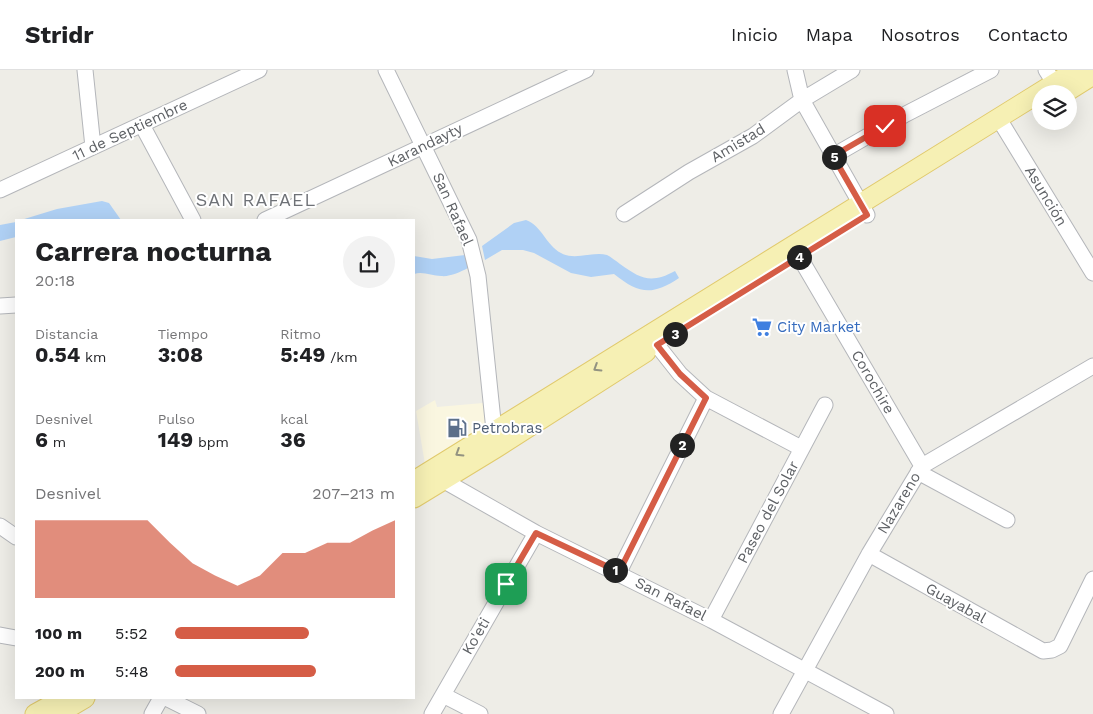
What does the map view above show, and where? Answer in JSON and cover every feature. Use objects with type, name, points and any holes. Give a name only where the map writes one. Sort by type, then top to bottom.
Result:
[{"type":"main road","points":[[1056,85],[1076,70]]},
{"type":"main road","points":[[1056,85],[1093,75]]},
{"type":"main road","points":[[495,440],[1002,124],[1032,102]]},
{"type":"main road","points":[[1002,124],[1032,112]]},
{"type":"main road","points":[[415,496],[423,477],[495,440],[657,345],[797,251]]},
{"type":"main road","points":[[35,714],[59,702],[80,703]]},
{"type":"street","points":[[85,70],[93,147]]},
{"type":"street","name":"11 de Septiembre","points":[[0,190],[142,126],[259,70]]},
{"type":"street","name":"San Rafael","points":[[386,70],[469,240],[478,276],[495,440]]},
{"type":"street","name":"Karandayty","points":[[267,219],[586,70]]},
{"type":"street","points":[[795,70],[802,100],[864,210]]},
{"type":"street","name":"Amistad","points":[[624,214],[689,172],[753,136],[802,100],[852,70]]},
{"type":"street","points":[[833,156],[906,114],[991,70]]},
{"type":"street","name":"Asunción","points":[[1002,124],[1093,273]]},
{"type":"street","points":[[142,126],[192,219]]},
{"type":"street","name":"Corochire","points":[[797,251],[920,469]]},
{"type":"street","points":[[0,306],[15,305]]},
{"type":"street","points":[[657,345],[680,374],[706,398],[801,448]]},
{"type":"street","name":"Nazareno","points":[[781,714],[869,554],[920,469],[1093,366]]},
{"type":"street","points":[[619,572],[706,398]]},
{"type":"street","name":"Paseo del Solar","points":[[711,620],[825,405]]},
{"type":"street","points":[[920,469],[1007,520]]},
{"type":"street","name":"San Rafael","points":[[423,477],[619,572],[886,714]]},
{"type":"street","points":[[0,526],[15,536]]},
{"type":"street","name":"Ko'eti","points":[[432,714],[536,533]]},
{"type":"street","name":"Guayabal","points":[[869,554],[1043,651],[1052,650],[1060,646],[1093,580]]},
{"type":"street","points":[[0,635],[15,638]]},
{"type":"street","points":[[442,695],[480,714]]},
{"type":"street","points":[[152,714],[160,699]]},
{"type":"street","points":[[168,699],[198,714]]},
{"type":"shaded area","points":[[435,400],[437,407],[483,403],[487,424],[425,464],[416,411]]},
{"type":"water","points":[[102,201],[109,203],[120,219],[24,219],[57,209]]},
{"type":"water","points":[[526,220],[536,227],[556,250],[566,255],[607,255],[627,269],[646,278],[659,278],[675,271],[679,278],[661,288],[646,290],[631,286],[614,274],[591,277],[571,273],[534,253],[523,250],[502,250],[485,260],[482,246],[514,223]]},
{"type":"water","points":[[15,222],[15,237],[0,241],[0,225]]},
{"type":"water","points":[[465,255],[468,268],[455,274],[444,276],[415,274],[415,256],[432,259]]},
{"type":"place","name":"City Market","points":[[762,327]]},
{"type":"place","name":"Petrobras","points":[[457,428]]},
{"type":"district","name":"SAN RAFAEL","points":[[256,200]]},
{"type":"route","points":[[506,584],[536,533],[619,572],[706,398],[680,374],[657,345],[867,215],[833,156],[885,126]]}]
